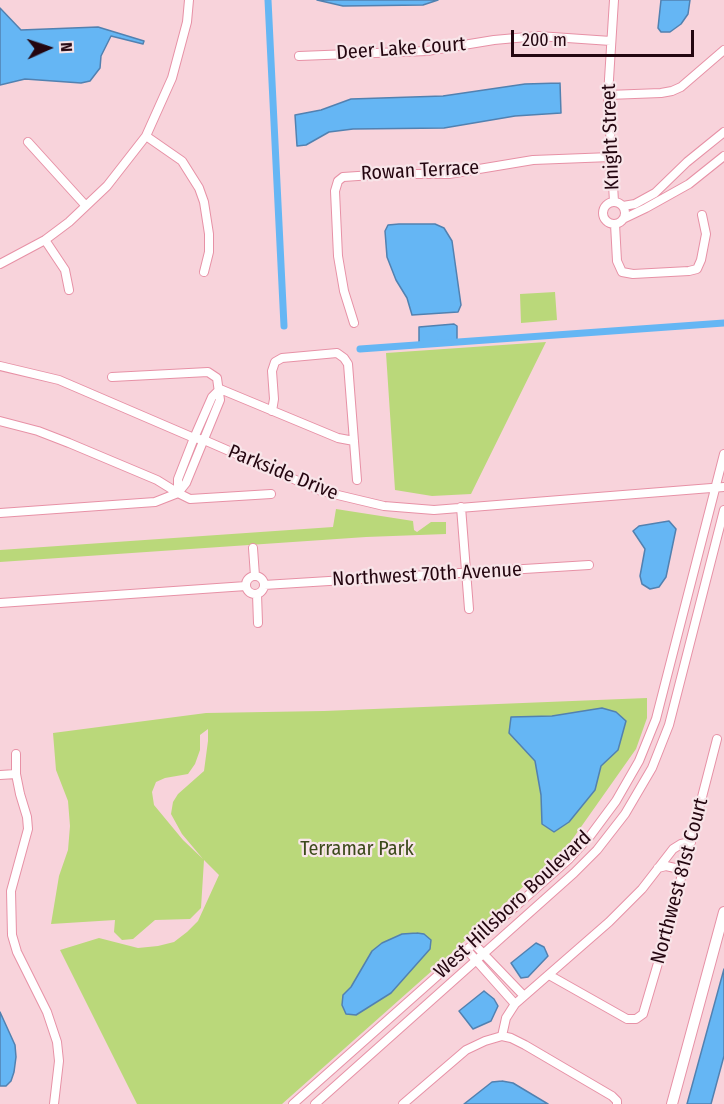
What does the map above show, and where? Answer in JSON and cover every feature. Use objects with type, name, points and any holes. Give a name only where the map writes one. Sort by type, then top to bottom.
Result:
[{"type":"main road","points":[[672,1104],[724,912]]},
{"type":"street","points":[[0,264],[45,240],[69,222],[107,186],[146,135],[172,78],[187,22],[189,0]]},
{"type":"street","name":"Knight Street","points":[[614,0],[608,95],[614,202]]},
{"type":"street","name":"Deer Lake Court","points":[[299,56],[427,51],[494,40],[538,36],[610,41]]},
{"type":"street","points":[[608,95],[672,91],[681,87],[724,50]]},
{"type":"street","points":[[615,224],[607,221],[603,214],[606,206],[614,202],[622,206],[635,204],[650,197],[687,162],[724,132]]},
{"type":"street","points":[[146,135],[182,161],[199,188],[204,202],[208,234],[208,252],[204,272]]},
{"type":"street","points":[[28,142],[86,206]]},
{"type":"street","name":"Rowan Terrace","points":[[354,323],[344,291],[339,256],[335,191],[338,181],[343,177],[449,174],[533,160],[611,156]]},
{"type":"street","points":[[615,224],[684,187],[724,156]]},
{"type":"street","points":[[622,206],[625,212],[623,219]]},
{"type":"street","points":[[615,224],[617,264],[625,273],[689,271],[697,269],[701,261],[706,234],[702,215]]},
{"type":"street","points":[[45,240],[65,270],[69,290]]},
{"type":"street","points":[[272,411],[274,399],[272,371],[275,362],[282,358],[337,353],[344,358],[348,364],[357,480]]},
{"type":"street","name":"Parkside Drive","points":[[0,366],[59,381],[321,491],[353,500],[405,509],[720,488]]},
{"type":"street","points":[[0,513],[155,502],[178,493],[213,404],[220,400],[217,378],[208,372],[112,377]]},
{"type":"street","points":[[220,389],[338,438],[354,441]]},
{"type":"street","points":[[0,421],[38,431],[69,443],[157,480],[190,499],[271,494]]},
{"type":"street","name":"West Hillsboro Boulevard","points":[[293,1104],[583,845],[610,810],[634,771],[653,729],[720,488],[724,454]]},
{"type":"street","points":[[461,507],[469,609]]},
{"type":"street","name":"West Hillsboro Boulevard","points":[[315,1104],[566,881],[597,850],[619,823],[642,787],[673,714],[724,510]]},
{"type":"street","points":[[253,548],[255,576]]},
{"type":"street","name":"Northwest 70th Avenue","points":[[264,585],[589,566]]},
{"type":"street","points":[[255,576],[260,578],[264,585],[263,590],[257,594],[251,594],[246,586],[249,578],[255,576]]},
{"type":"street","points":[[0,603],[246,586]]},
{"type":"street","points":[[257,594],[258,623]]},
{"type":"street","name":"Northwest 81st Court","points":[[549,975],[627,1019],[636,1019],[643,1014],[666,936],[717,739]]},
{"type":"street","points":[[16,754],[16,774],[28,829],[11,891],[12,935],[17,952],[46,1012],[57,1042],[59,1061],[54,1104]]},
{"type":"street","points":[[0,775],[16,774]]},
{"type":"street","points":[[502,1036],[506,1018],[515,1004],[642,889],[673,849],[691,842]]},
{"type":"street","points":[[658,868],[666,866],[675,868],[681,875]]},
{"type":"street","points":[[471,947],[515,1004]]},
{"type":"street","points":[[480,957],[524,996]]},
{"type":"street","points":[[403,1104],[466,1050],[502,1036],[525,1045],[617,1102]]},
{"type":"green space","points":[[555,292],[557,320],[521,323],[520,294]]},
{"type":"green space","points":[[546,342],[471,494],[432,496],[395,490],[386,353]]},
{"type":"green space","points":[[336,509],[413,521],[414,530],[417,532],[431,522],[446,522],[446,534],[366,537],[0,562],[0,550],[333,527]]},
{"type":"green space","name":"Terramar Park","points":[[647,698],[647,718],[636,749],[569,844],[443,961],[282,1104],[137,1104],[60,950],[99,938],[138,948],[174,942],[198,921],[219,875],[204,860],[201,908],[190,919],[155,920],[133,939],[122,940],[114,932],[115,920],[51,924],[59,876],[68,850],[70,826],[68,801],[56,770],[53,733],[206,713],[324,711]],"holes":[[[208,729],[204,771],[178,794],[173,802],[171,814],[182,834],[203,859],[183,840],[154,805],[152,792],[156,782],[188,774],[200,750],[200,735]]]},
{"type":"water","points":[[317,0],[438,0],[423,5],[343,6]]},
{"type":"water","points":[[661,0],[690,0],[688,14],[681,24],[670,32],[661,32],[658,28]]},
{"type":"water","points":[[0,8],[21,30],[98,27],[144,41],[143,44],[111,36],[101,56],[100,68],[90,81],[81,83],[25,79],[0,85]]},
{"type":"water","points":[[560,83],[561,113],[515,116],[444,128],[353,129],[329,132],[306,145],[297,146],[295,115],[321,110],[351,99],[443,96],[525,84]]},
{"type":"water","points":[[435,224],[444,228],[452,241],[461,305],[458,312],[412,315],[407,298],[396,280],[387,257],[385,231],[388,225]]},
{"type":"water","points":[[454,324],[457,326],[457,342],[419,345],[419,327]]},
{"type":"water","points":[[669,521],[676,529],[666,577],[659,587],[650,589],[642,584],[640,576],[645,549],[633,531],[639,526]]},
{"type":"water","points":[[602,708],[616,712],[626,721],[618,750],[601,766],[595,790],[569,822],[554,832],[542,824],[541,795],[535,761],[509,733],[511,717],[552,716]]},
{"type":"water","points":[[402,934],[424,934],[431,940],[430,949],[391,993],[356,1015],[346,1014],[342,1005],[343,995],[351,987],[372,951],[382,943]]},
{"type":"water","points":[[536,943],[544,947],[548,956],[528,977],[521,978],[511,963]]},
{"type":"water","points":[[724,969],[724,1056],[711,1104],[687,1104]]},
{"type":"water","points":[[484,991],[494,999],[498,1006],[491,1021],[473,1029],[459,1011]]},
{"type":"water","points":[[0,1012],[15,1045],[16,1057],[11,1081],[6,1086],[0,1086]]},
{"type":"water","points":[[492,1082],[513,1083],[548,1104],[464,1104]]},
{"type":"waterway","points":[[268,0],[284,326]]},
{"type":"waterway","points":[[360,349],[724,323]]}]
